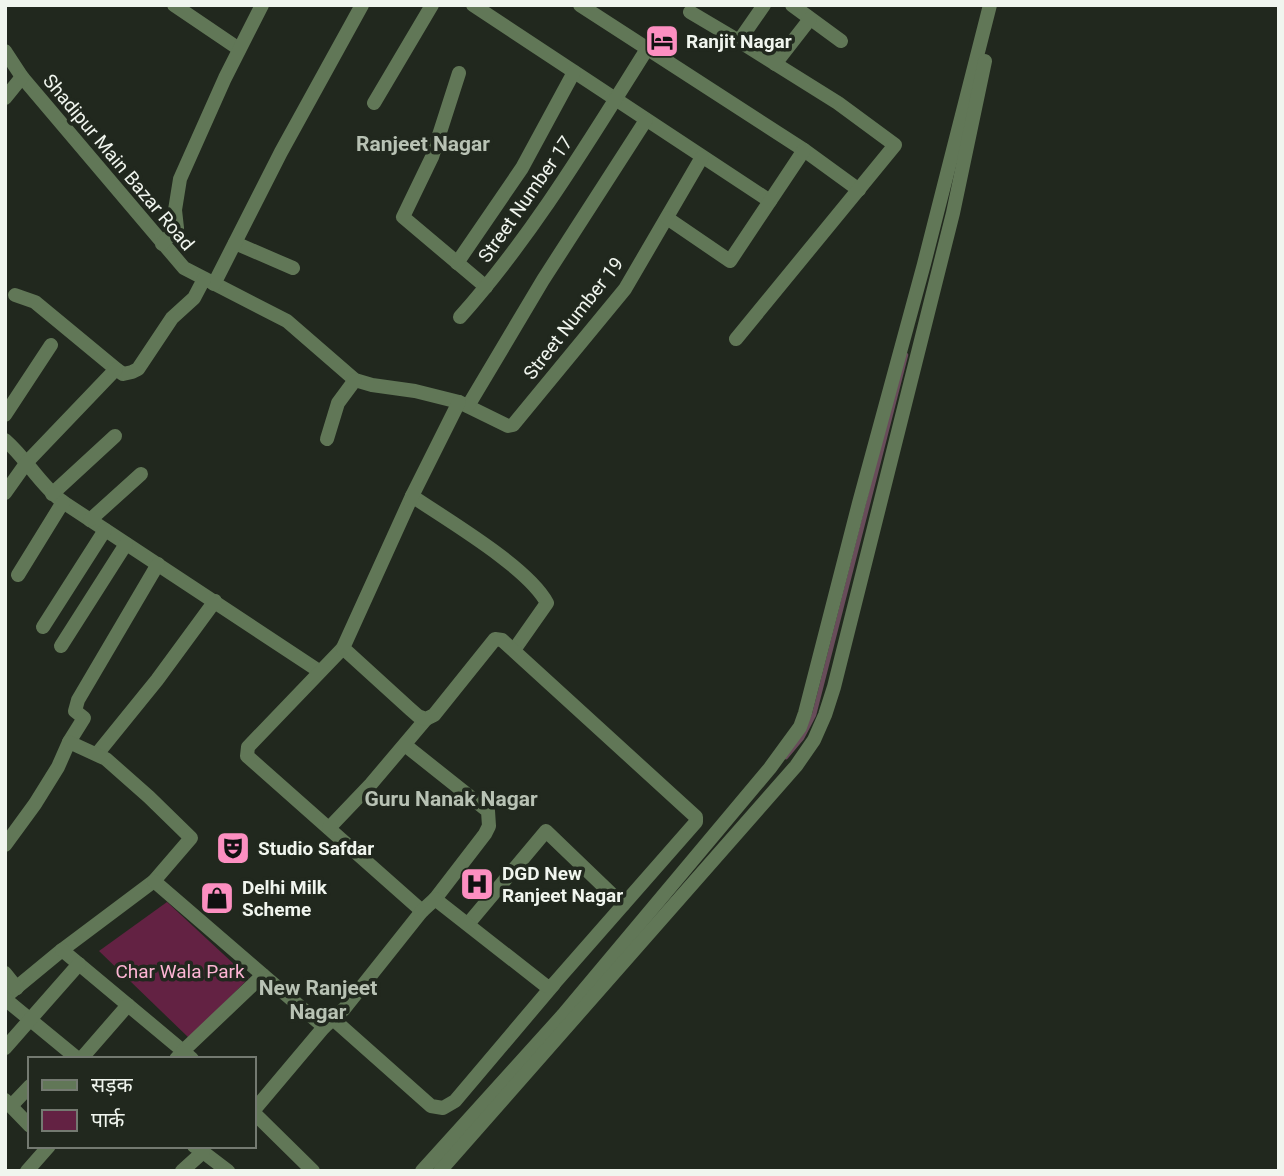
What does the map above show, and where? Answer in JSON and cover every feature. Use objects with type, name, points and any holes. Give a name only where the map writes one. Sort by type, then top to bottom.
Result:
[{"type":"street","points":[[174,5],[239,49]]},
{"type":"street","points":[[162,244],[177,228],[175,211],[180,179],[262,5]]},
{"type":"street","points":[[15,295],[35,302],[116,369],[129,373],[138,369],[170,321],[209,282],[235,243],[281,152],[362,5]]},
{"type":"street","points":[[374,103],[432,5]]},
{"type":"street","points":[[473,5],[770,201]]},
{"type":"street","points":[[580,5],[804,150],[859,190]]},
{"type":"street","points":[[739,41],[764,5]]},
{"type":"street","points":[[792,5],[841,41]]},
{"type":"street","points":[[422,1171],[563,1015],[771,768],[800,727],[806,713],[990,5]]},
{"type":"street","points":[[440,1171],[745,825],[796,766],[814,740],[834,687],[887,480],[953,213],[999,5]]},
{"type":"street","points":[[687,7],[838,103],[895,145],[736,339]]},
{"type":"street","points":[[775,64],[810,19]]},
{"type":"street","name":"Street Number 17","points":[[460,317],[486,288],[543,213],[648,49]]},
{"type":"street","name":"Shadipur Main Bazar Road","points":[[5,51],[22,77],[184,268],[287,321],[355,380],[415,391],[463,404],[511,426]]},
{"type":"street","points":[[459,72],[432,157],[402,216],[486,288]]},
{"type":"street","points":[[457,263],[522,168],[574,72]]},
{"type":"street","points":[[5,98],[22,77]]},
{"type":"street","points":[[422,911],[267,775],[246,752],[343,648],[412,496],[463,404],[646,120]]},
{"type":"street","points":[[667,218],[730,261],[804,150]]},
{"type":"street","name":"Street Number 19","points":[[511,426],[625,289],[702,156]]},
{"type":"street","points":[[235,243],[293,268]]},
{"type":"street","points":[[5,415],[51,345]]},
{"type":"street","points":[[5,493],[27,462],[116,369]]},
{"type":"street","points":[[327,439],[338,403],[355,380]]},
{"type":"street","points":[[18,575],[57,498],[115,436]]},
{"type":"street","points":[[5,440],[57,498],[319,671]]},
{"type":"street","points":[[90,520],[141,474]]},
{"type":"street","points":[[412,496],[505,560],[542,594],[547,603],[514,650]]},
{"type":"street","points":[[43,626],[106,530]]},
{"type":"street","points":[[61,646],[126,544]]},
{"type":"street","points":[[5,845],[10,826],[58,767],[83,718],[75,711],[78,700],[158,564]]},
{"type":"street","points":[[97,754],[157,680],[215,601]]},
{"type":"street","points":[[154,881],[262,975],[329,1023],[431,1106],[443,1108],[455,1101],[696,822],[696,817],[514,650],[502,640],[495,639],[434,715],[426,719],[329,828]]},
{"type":"street","points":[[343,648],[410,709],[426,719]]},
{"type":"street","points":[[9,995],[62,950],[154,881],[191,838],[106,759],[69,742]]},
{"type":"street","points":[[256,1110],[344,1009],[485,834],[490,818],[488,811],[405,745]]},
{"type":"street","points":[[468,924],[545,831],[623,905]]},
{"type":"street","points":[[435,899],[546,986],[554,984]]},
{"type":"street","points":[[62,950],[128,1004],[184,1056],[262,975]]},
{"type":"street","points":[[5,1048],[79,964]]},
{"type":"street","points":[[5,973],[9,995],[60,1053]]},
{"type":"street","points":[[82,1057],[128,1004]]},
{"type":"street","points":[[28,1088],[8,1103],[28,1124]]},
{"type":"street","points":[[256,1114],[313,1171]]},
{"type":"street","points":[[27,1171],[47,1148]]},
{"type":"street","points":[[182,1171],[198,1149],[228,1171]]},
{"type":"green space","name":"Char Wala Park","points":[[167,902],[249,978],[189,1038],[99,951]]},
{"type":"waterway","points":[[786,757],[802,738],[814,715],[906,355]]},
{"type":"place","name":"Ranjit Nagar","points":[[662,41]]},
{"type":"place","name":"Studio Safdar","points":[[233,848]]},
{"type":"place","name":"DGD New Ranjeet Nagar","points":[[477,884]]},
{"type":"place","name":"Delhi Milk Scheme","points":[[217,898]]},
{"type":"district","name":"Ranjeet Nagar","points":[[423,144]]},
{"type":"district","name":"Guru Nanak Nagar","points":[[451,799]]},
{"type":"district","name":"New Ranjeet Nagar","points":[[318,1000]]}]
